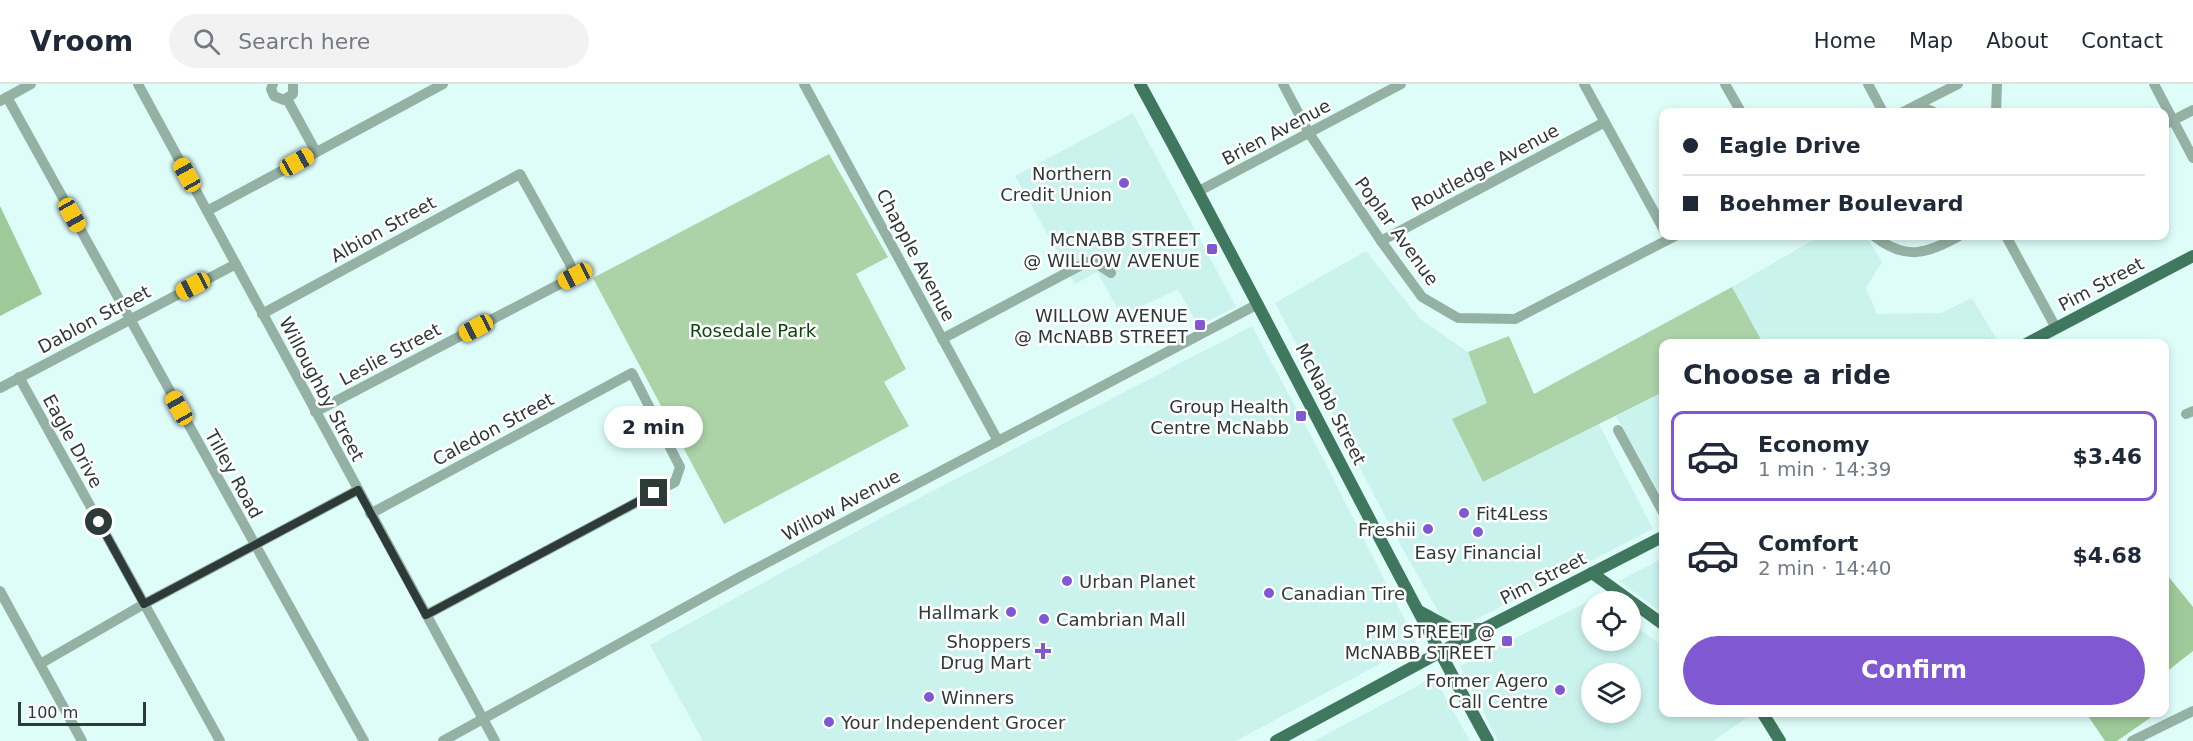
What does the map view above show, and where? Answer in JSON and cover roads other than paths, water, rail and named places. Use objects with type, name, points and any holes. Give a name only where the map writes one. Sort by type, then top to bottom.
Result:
[{"type":"main road","name":"McNabb Street","points":[[1140,84],[1199,191],[1440,654],[1488,741]]},
{"type":"main road","name":"Pim Street","points":[[2035,339],[2193,256]]},
{"type":"main road","name":"Pim Street","points":[[1276,741],[1483,629],[1659,539]]},
{"type":"main road","points":[[1592,573],[1659,621]]},
{"type":"main road","points":[[1417,610],[1452,629],[1483,629]]},
{"type":"main road","points":[[1765,717],[1780,741]]},
{"type":"street","points":[[3,99],[31,84]]},
{"type":"street","name":"Willoughby Street","points":[[138,84],[495,741]]},
{"type":"street","points":[[273,84],[271,89],[274,96],[280,100],[287,99],[294,91],[293,84]]},
{"type":"street","points":[[207,211],[443,84]]},
{"type":"street","name":"Chapple Avenue","points":[[804,84],[998,441]]},
{"type":"street","name":"Poplar Avenue","points":[[1283,84],[1309,133],[1381,241],[1422,297],[1458,318],[1515,319],[1659,240]]},
{"type":"street","name":"Brien Avenue","points":[[1199,191],[1401,84]]},
{"type":"street","points":[[1584,84],[1659,219]]},
{"type":"street","points":[[1725,84],[1739,108]]},
{"type":"street","points":[[1868,84],[1881,108]]},
{"type":"street","points":[[1912,108],[1958,84]]},
{"type":"street","points":[[1996,108],[1997,84]]},
{"type":"street","points":[[2154,84],[2163,108]]},
{"type":"street","name":"Tilley Road","points":[[3,99],[129,319],[364,741]]},
{"type":"street","points":[[287,99],[316,152]]},
{"type":"street","points":[[1918,105],[1925,108]]},
{"type":"street","points":[[2193,110],[2169,122],[2193,158]]},
{"type":"street","name":"Routledge Avenue","points":[[1381,241],[1605,122]]},
{"type":"street","name":"Leslie Street","points":[[315,412],[575,276],[520,174]]},
{"type":"street","name":"Albion Street","points":[[262,314],[520,174]]},
{"type":"street","points":[[1880,240],[1892,249],[1914,254],[1935,249],[1952,240]]},
{"type":"street","points":[[2008,240],[2056,328]]},
{"type":"street","points":[[942,339],[1087,262],[1096,264],[1111,273]]},
{"type":"street","name":"Dablon Street","points":[[0,388],[236,264]]},
{"type":"street","name":"Willow Avenue","points":[[443,741],[740,577],[1258,304]]},
{"type":"street","name":"Caledon Street","points":[[370,514],[632,374],[680,467],[675,482],[426,615]]},
{"type":"street","name":"Eagle Drive","points":[[19,377],[220,741]]},
{"type":"street","points":[[1618,430],[1659,505]]},
{"type":"street","points":[[40,664],[144,604],[358,490]]},
{"type":"street","points":[[0,591],[82,741]]},
{"type":"street","points":[[2136,740],[2193,711]]},
{"type":"place","name":"Northern Credit Union","points":[[1124,183]]},
{"type":"place","name":"McNABB STREET @ WILLOW AVENUE","points":[[1212,249]]},
{"type":"place","name":"WILLOW AVENUE @ McNABB STREET","points":[[1200,325]]},
{"type":"place","name":"Group Health Centre McNabb","points":[[1301,416]]},
{"type":"place","name":"Fit4Less","points":[[1464,513]]},
{"type":"place","name":"Freshii","points":[[1428,529]]},
{"type":"place","name":"Easy Financial","points":[[1478,532]]},
{"type":"place","name":"Urban Planet","points":[[1067,581]]},
{"type":"place","name":"Canadian Tire","points":[[1269,593]]},
{"type":"place","name":"Hallmark","points":[[1011,612]]},
{"type":"place","name":"Cambrian Mall","points":[[1044,619]]},
{"type":"place","name":"PIM STREET @ McNABB STREET","points":[[1507,641]]},
{"type":"place","name":"Shoppers Drug Mart","points":[[1043,651]]},
{"type":"place","name":"Former Agero Call Centre","points":[[1560,690]]},
{"type":"place","name":"Winners","points":[[929,697]]},
{"type":"place","name":"Your Independent Grocer","points":[[829,722]]},
{"type":"park label","name":"Rosedale Park","points":[[753,330]]}]
